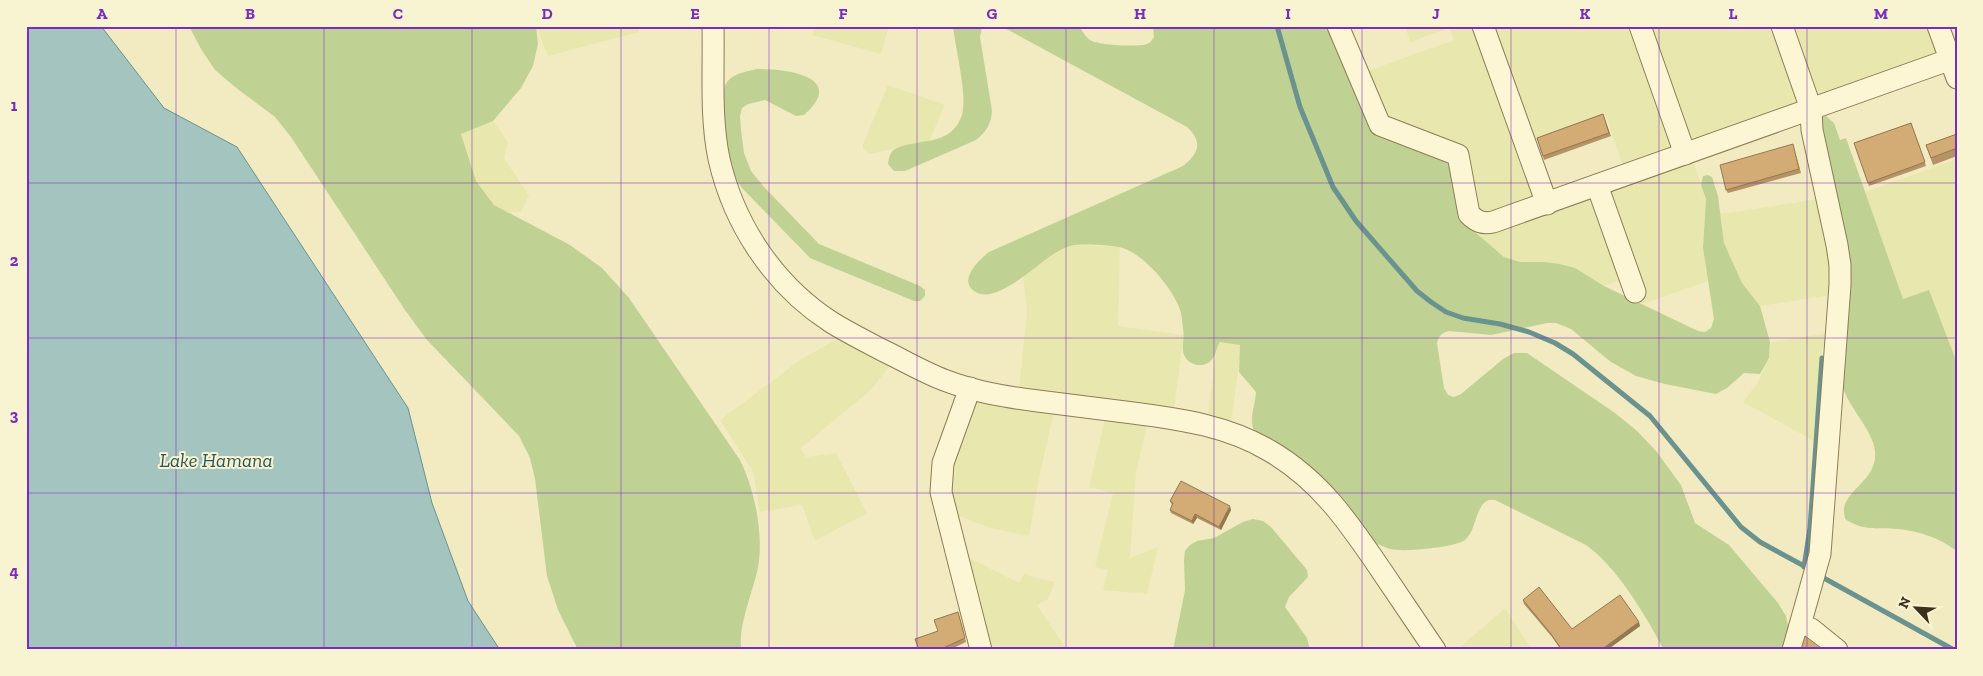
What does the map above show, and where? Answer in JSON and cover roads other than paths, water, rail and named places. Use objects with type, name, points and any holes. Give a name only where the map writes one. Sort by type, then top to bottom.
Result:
[{"type":"street","points":[[713,26],[715,132],[719,158],[734,207],[759,251],[791,290],[831,322],[922,370],[970,388],[1018,398],[1194,422],[1245,438],[1269,450],[1312,482],[1337,507],[1435,650]]},
{"type":"street","points":[[1338,26],[1380,125],[1458,155],[1469,214],[1476,221],[1484,224],[1546,204],[1811,109],[1955,65],[1938,26]]},
{"type":"street","points":[[1484,26],[1546,204]]},
{"type":"street","points":[[1640,26],[1685,154]]},
{"type":"street","points":[[1782,26],[1811,109],[1812,130],[1840,265],[1820,554],[1794,650]]},
{"type":"street","points":[[1597,185],[1634,292]]},
{"type":"street","points":[[970,388],[943,463],[941,492],[981,650]]},
{"type":"street","points":[[1800,626],[1811,629],[1837,650]]},
{"type":"water","name":"Lake Hamana","points":[[26,26],[101,26],[164,108],[237,147],[408,408],[432,503],[468,601],[500,650],[26,650]]},
{"type":"waterway","points":[[1277,26],[1300,107],[1333,187],[1356,221],[1417,291],[1446,312],[1463,318],[1500,324],[1529,332],[1555,343],[1573,354],[1650,416],[1741,527],[1760,542],[1806,567]]},
{"type":"waterway","points":[[1804,567],[1810,528],[1822,358]]},
{"type":"waterway","points":[[1822,577],[1954,650]]}]
